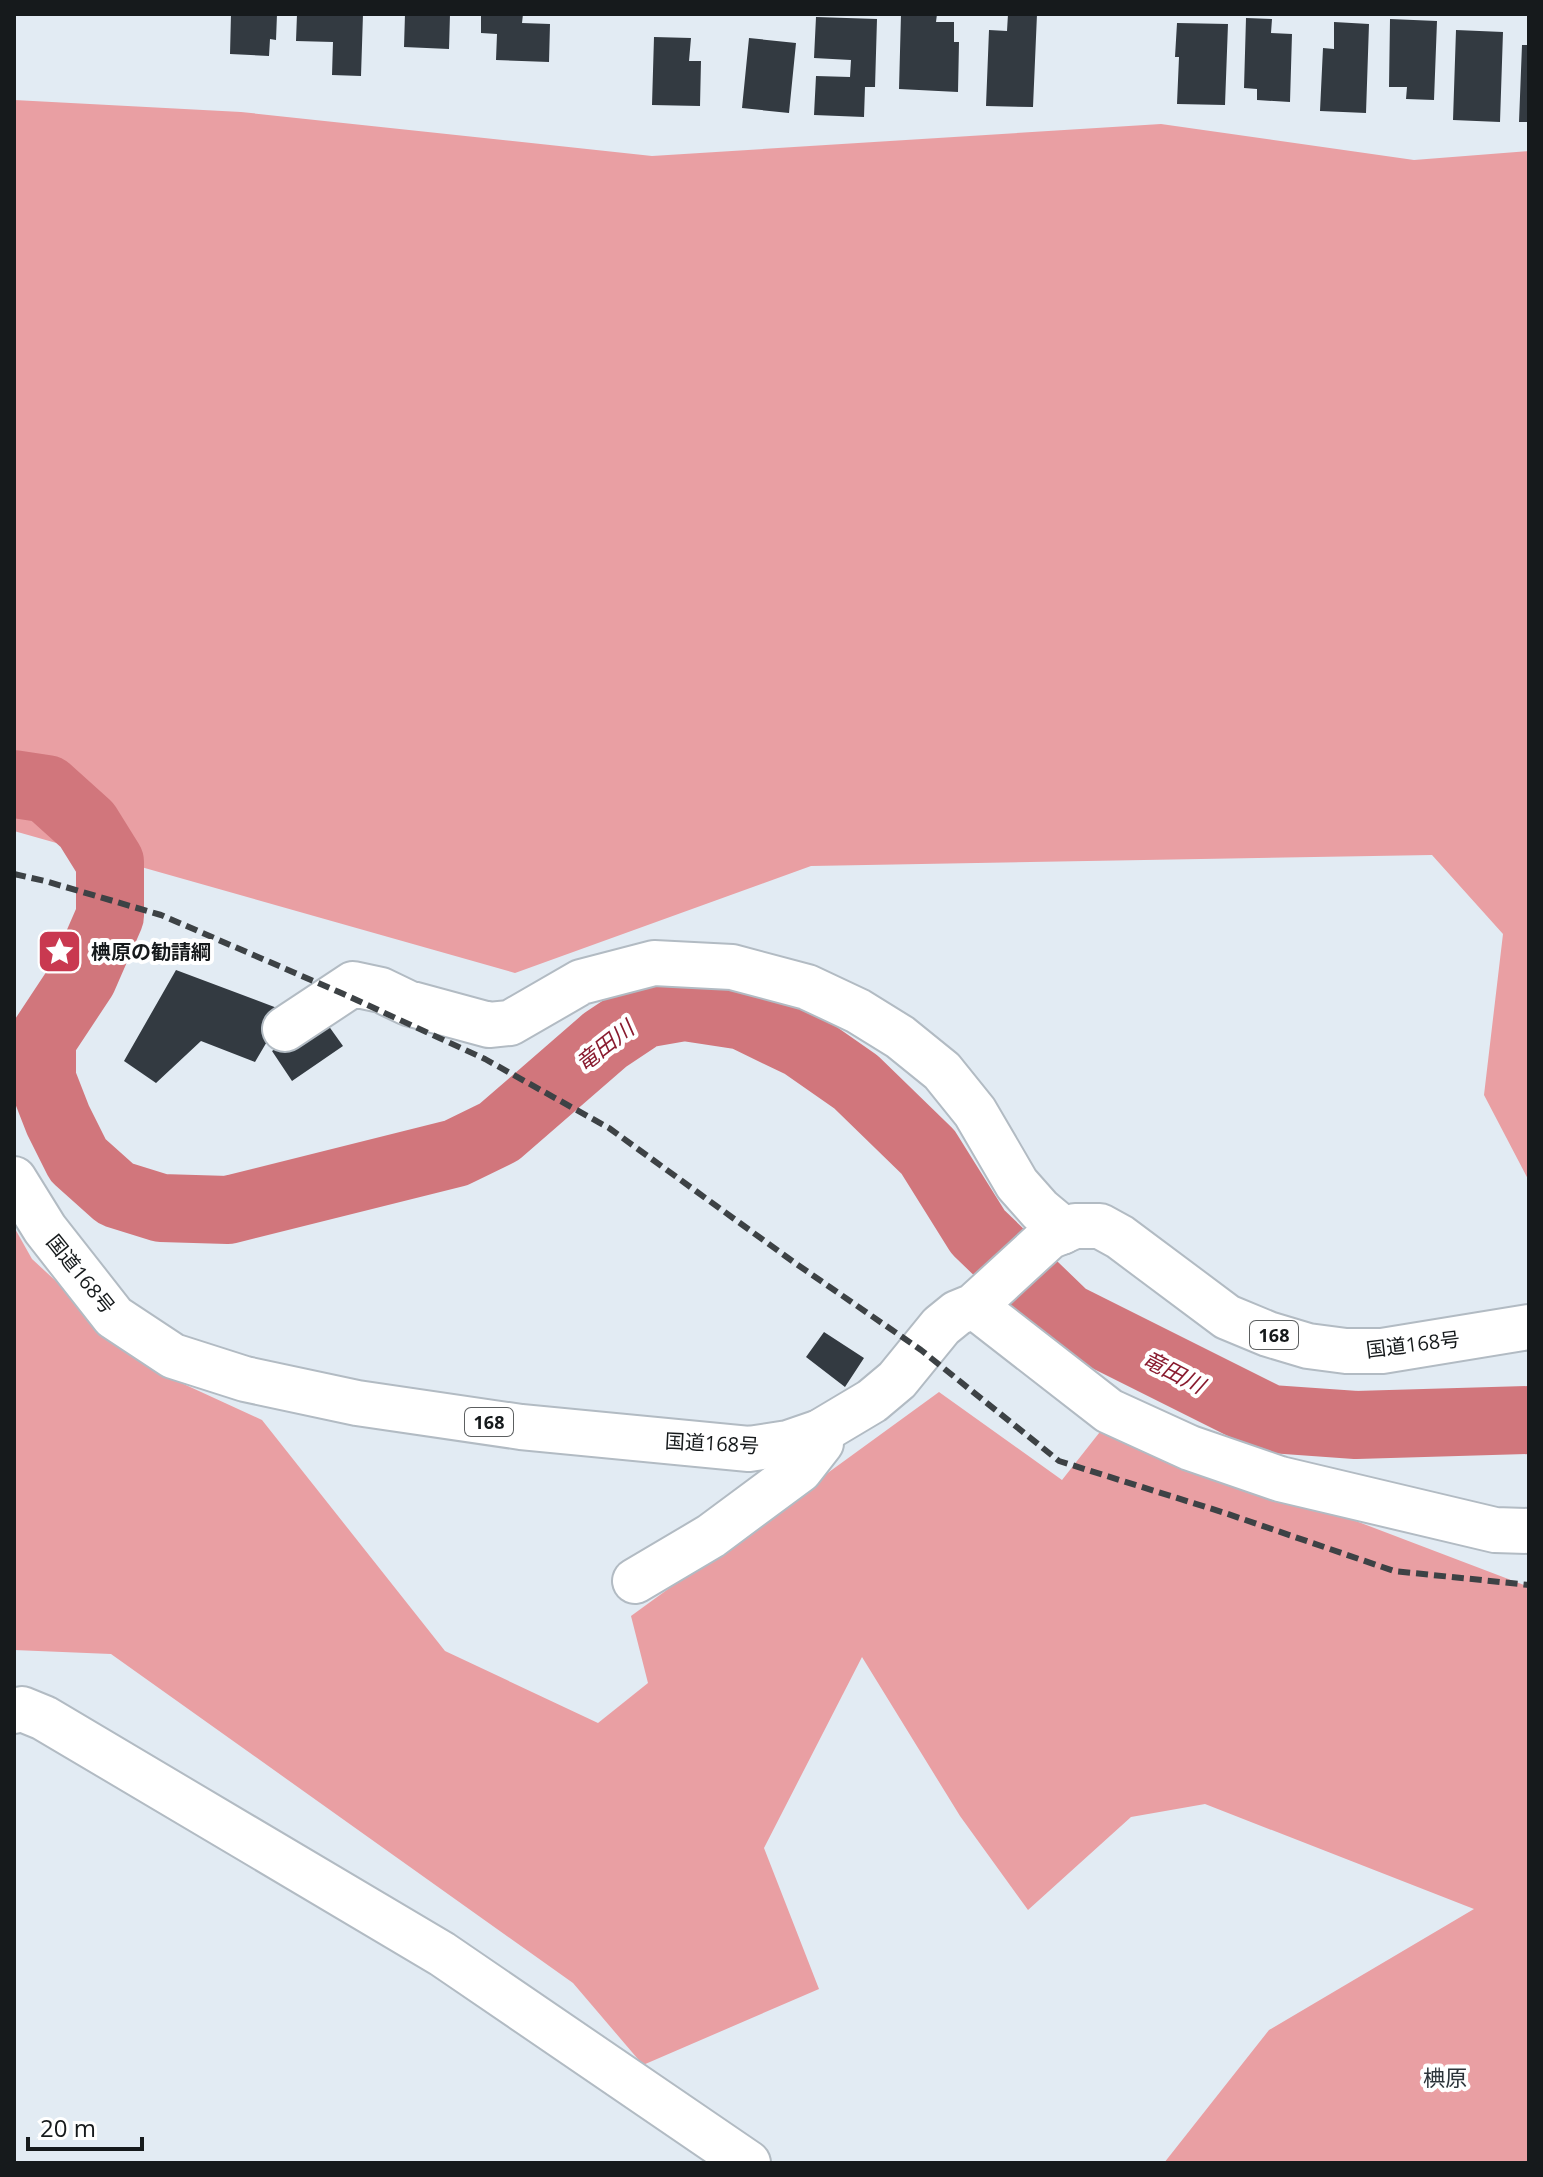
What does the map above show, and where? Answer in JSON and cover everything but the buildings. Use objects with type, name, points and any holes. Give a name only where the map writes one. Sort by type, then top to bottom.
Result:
[{"type":"main road","points":[[285,1029],[353,984],[489,1025],[510,1023],[581,982],[654,963],[732,967],[807,987],[858,1011],[900,1037],[942,1071],[975,1112],[1017,1184],[1058,1225],[1056,1234]]},
{"type":"main road","name":"国道168号","points":[[14,1179],[45,1229],[114,1317],[173,1356],[245,1379],[357,1403],[521,1427],[749,1449],[788,1443],[820,1432],[872,1401],[897,1380],[941,1326],[985,1296],[1056,1234],[1075,1226],[1100,1226],[1120,1237],[1227,1317],[1308,1346],[1346,1351],[1382,1351],[1529,1327]]},
{"type":"main road","points":[[985,1296],[1109,1411],[1190,1448],[1280,1479],[1495,1530],[1529,1531]]},
{"type":"main road","points":[[635,1581],[711,1536],[800,1470],[821,1443],[820,1432]]},
{"type":"main road","points":[[14,1711],[22,1709],[44,1718],[442,1954],[748,2163]]},
{"type":"shaded area","points":[[14,100],[241,112],[652,156],[1161,124],[1414,160],[1529,151],[1529,1181],[1484,1095],[1503,934],[1432,855],[811,866],[515,973],[14,831]]},
{"type":"shaded area","points":[[14,1227],[32,1259],[151,1369],[262,1420],[445,1651],[598,1723],[648,1683],[631,1616],[939,1392],[1062,1480],[1103,1428],[1529,1587],[1529,2163],[1164,2163],[1269,2030],[1474,1909],[1205,1804],[1131,1817],[1028,1910],[960,1816],[862,1657],[764,1848],[819,1989],[643,2065],[573,1983],[111,1654],[14,1650]]},
{"type":"waterway","name":"竜田川","points":[[14,784],[47,789],[87,825],[110,862],[110,916],[83,978],[42,1040],[42,1079],[78,1160],[116,1194],[161,1208],[228,1210],[456,1153],[499,1132],[605,1040],[644,1014],[684,1007],[743,1016],[803,1045],[856,1082],[928,1152],[978,1232],[1066,1317],[1270,1419],[1356,1425],[1529,1420]]},
{"type":"railway","points":[[14,874],[161,915],[485,1059],[609,1128],[921,1350],[1059,1461],[1394,1571],[1529,1585]]},
{"type":"place","name":"椣原の勧請綱","points":[[60,951]]},
{"type":"district","name":"椣原","points":[[1445,2077]]}]
